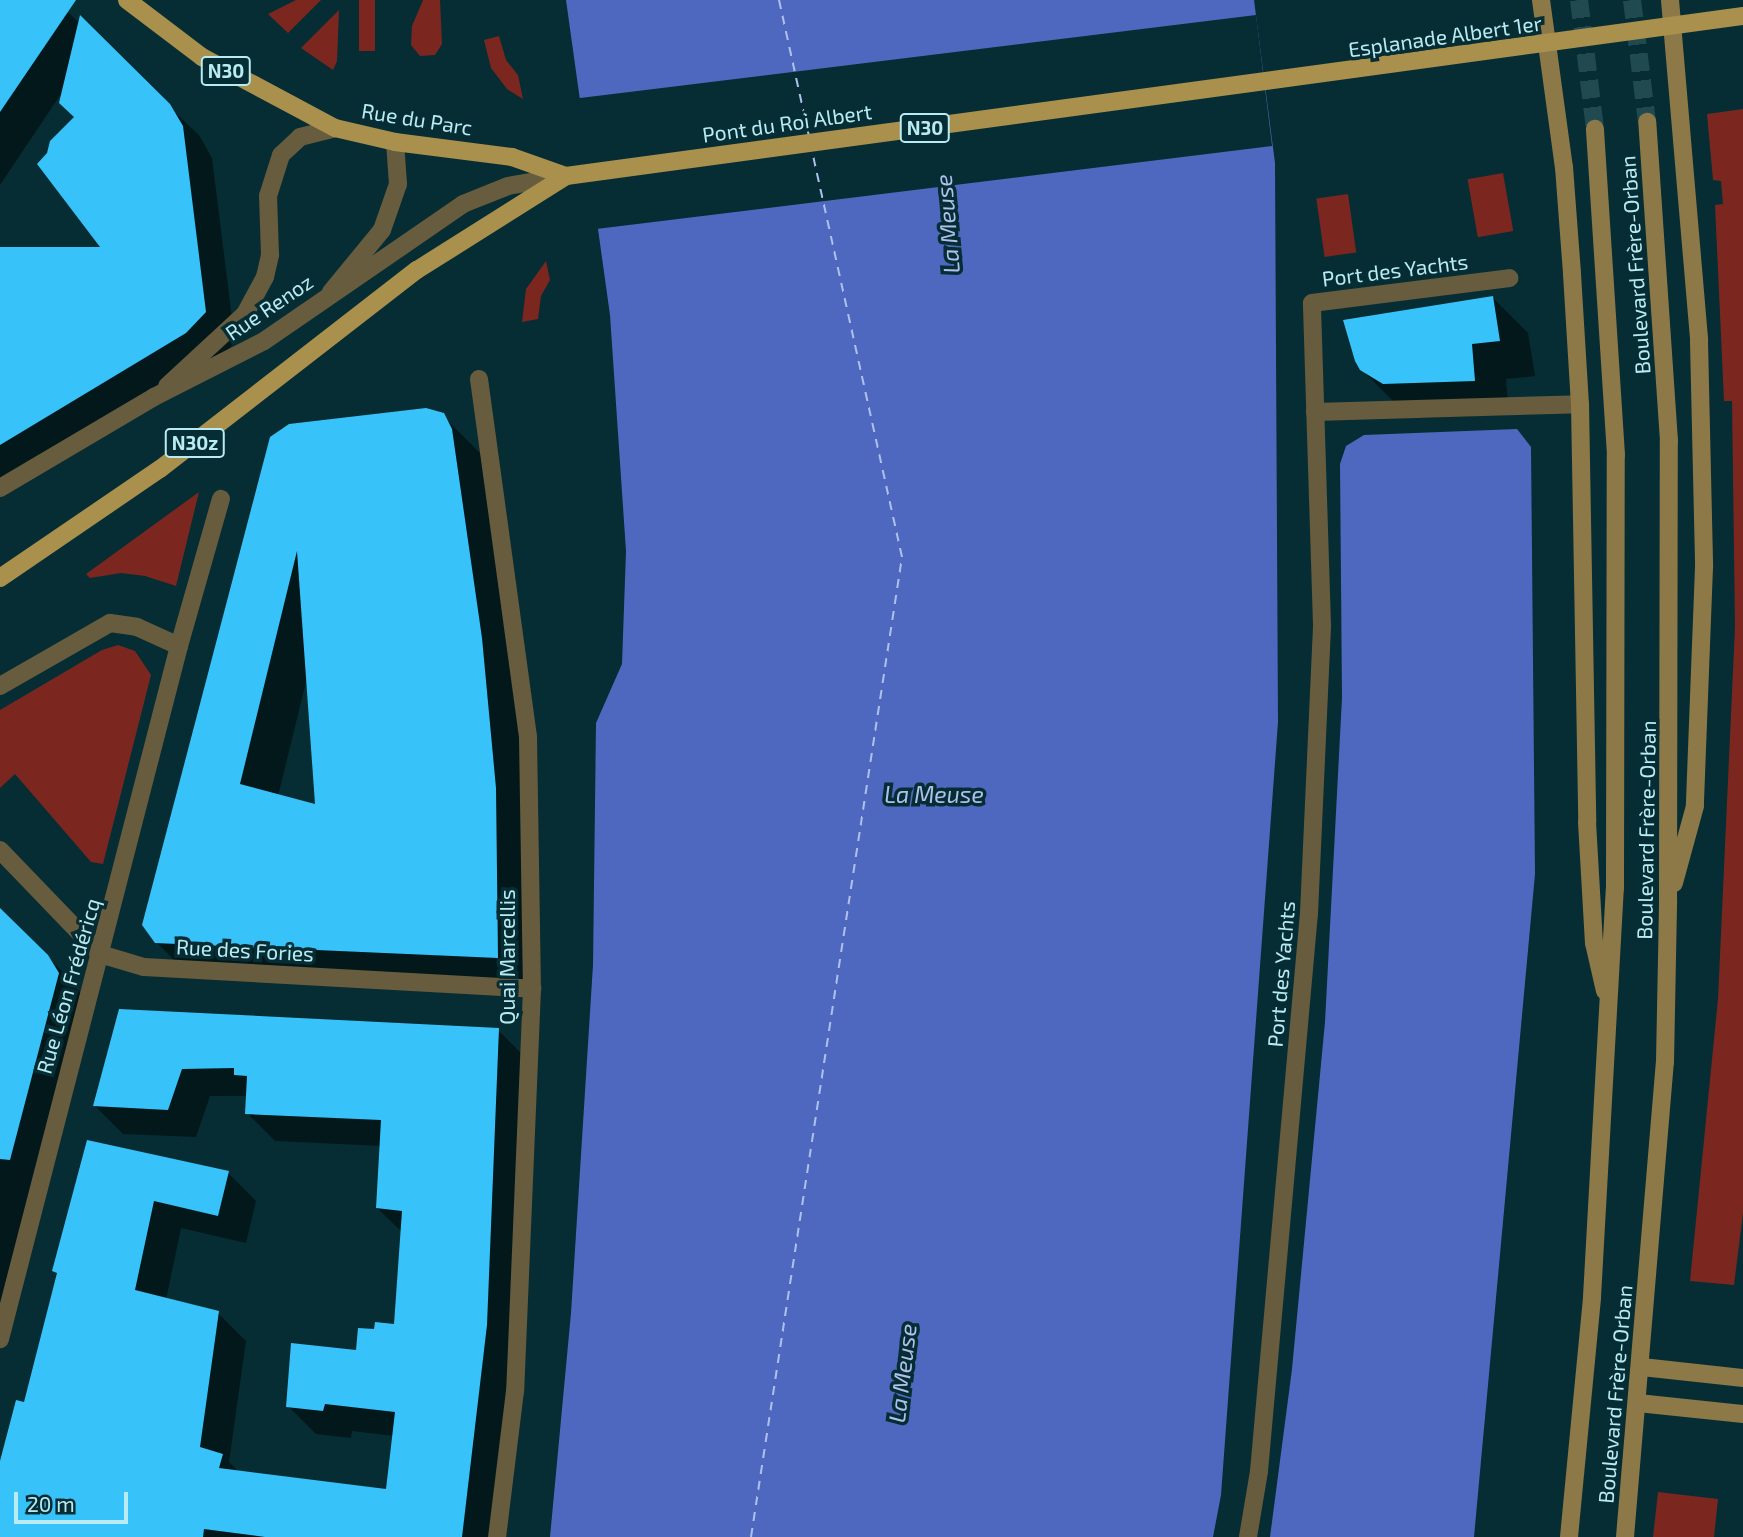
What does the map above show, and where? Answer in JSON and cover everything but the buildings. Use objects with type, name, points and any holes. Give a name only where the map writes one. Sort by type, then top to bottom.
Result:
[{"type":"main road","name":"Rue du Parc","points":[[127,0],[202,57],[335,128],[395,142],[512,157],[566,176]]},
{"type":"main road","points":[[1541,0],[1564,167],[1580,404],[1587,822],[1594,943],[1609,1008]]},
{"type":"main road","points":[[1668,900],[1691,830],[1695,806],[1704,567],[1698,328],[1670,0]]},
{"type":"main road","name":"Esplanade Albert 1er","points":[[1265,83],[1743,16]]},
{"type":"main road","name":"Pont du Roi Albert","points":[[566,176],[1265,83]]},
{"type":"main road","name":"Boulevard Frère-Orban","points":[[1625,1537],[1642,1367],[1665,1062],[1668,900],[1669,454],[1647,122]]},
{"type":"main road","name":"Boulevard Frère-Orban","points":[[1569,1537],[1592,1297],[1609,1008],[1617,799],[1616,456],[1595,129]]},
{"type":"main road","name":"N30z","points":[[0,578],[150,477],[382,298],[457,244],[566,176]]},
{"type":"main road","points":[[1642,1367],[1743,1378]]},
{"type":"main road","points":[[1638,1403],[1743,1414]]},
{"type":"street","points":[[154,397],[245,314],[265,276],[270,255],[268,196],[281,155],[299,136],[335,128]]},
{"type":"street","points":[[329,295],[382,230],[398,184],[395,142]]},
{"type":"street","name":"Rue Renoz","points":[[0,488],[154,397],[212,372],[463,204],[508,186],[566,176]]},
{"type":"street","name":"Port des Yachts","points":[[1248,1537],[1259,1471],[1309,913],[1322,625],[1312,303],[1509,278]]},
{"type":"street","name":"Quai Marcellis","points":[[479,379],[528,737],[532,989],[515,1391],[496,1537]]},
{"type":"street","points":[[1315,412],[1580,404]]},
{"type":"street","name":"Rue Léon Frédéricq","points":[[0,1339],[85,997],[100,954],[179,646],[222,499]]},
{"type":"street","points":[[0,686],[110,623],[137,627],[179,646]]},
{"type":"street","name":"Rue des Fories","points":[[0,850],[100,954],[144,967],[532,989]]},
{"type":"shaded area","points":[[296,0],[321,0],[288,33],[268,14]]},
{"type":"shaded area","points":[[359,0],[375,0],[375,51],[359,51]]},
{"type":"shaded area","points":[[423,0],[440,0],[442,44],[435,55],[420,56],[411,45],[412,26]]},
{"type":"shaded area","points":[[339,10],[337,61],[333,70],[301,48]]},
{"type":"shaded area","points":[[499,36],[506,60],[518,75],[523,99],[507,89],[491,68],[484,40]]},
{"type":"shaded area","points":[[1743,109],[1743,1213],[1734,1285],[1690,1281],[1718,999],[1735,627],[1732,401],[1724,401],[1715,205],[1723,204],[1721,181],[1713,180],[1707,114]]},
{"type":"shaded area","points":[[1503,173],[1513,231],[1478,237],[1468,179]]},
{"type":"shaded area","points":[[1348,194],[1356,252],[1325,257],[1316,198]]},
{"type":"shaded area","points":[[546,261],[550,280],[541,296],[538,319],[522,322],[526,289]]},
{"type":"shaded area","points":[[199,492],[176,586],[145,576],[121,573],[90,578],[86,574]]},
{"type":"shaded area","points":[[118,645],[135,651],[151,675],[103,864],[91,862],[15,774],[0,788],[0,710],[102,650]]},
{"type":"shaded area","points":[[1658,1492],[1718,1499],[1714,1537],[1653,1537]]},
{"type":"water","name":"La Meuse","points":[[566,0],[1254,0],[1275,163],[1278,722],[1221,1495],[1213,1537],[550,1537],[571,1313],[593,965],[596,723],[622,664],[626,551],[610,315]]},
{"type":"water","points":[[1517,429],[1531,447],[1535,874],[1474,1537],[1270,1537],[1292,1369],[1325,1022],[1342,698],[1340,464],[1346,446],[1364,435]]},
{"type":"pier","points":[[1256,15],[1272,146],[592,229],[576,98]]},
{"type":"ferry route","points":[[779,0],[809,136]]},
{"type":"ferry route","points":[[751,1537],[902,557],[812,151]]},
{"type":"tunnel","points":[[1579,0],[1595,129]]},
{"type":"tunnel","points":[[1632,0],[1647,122]]}]
